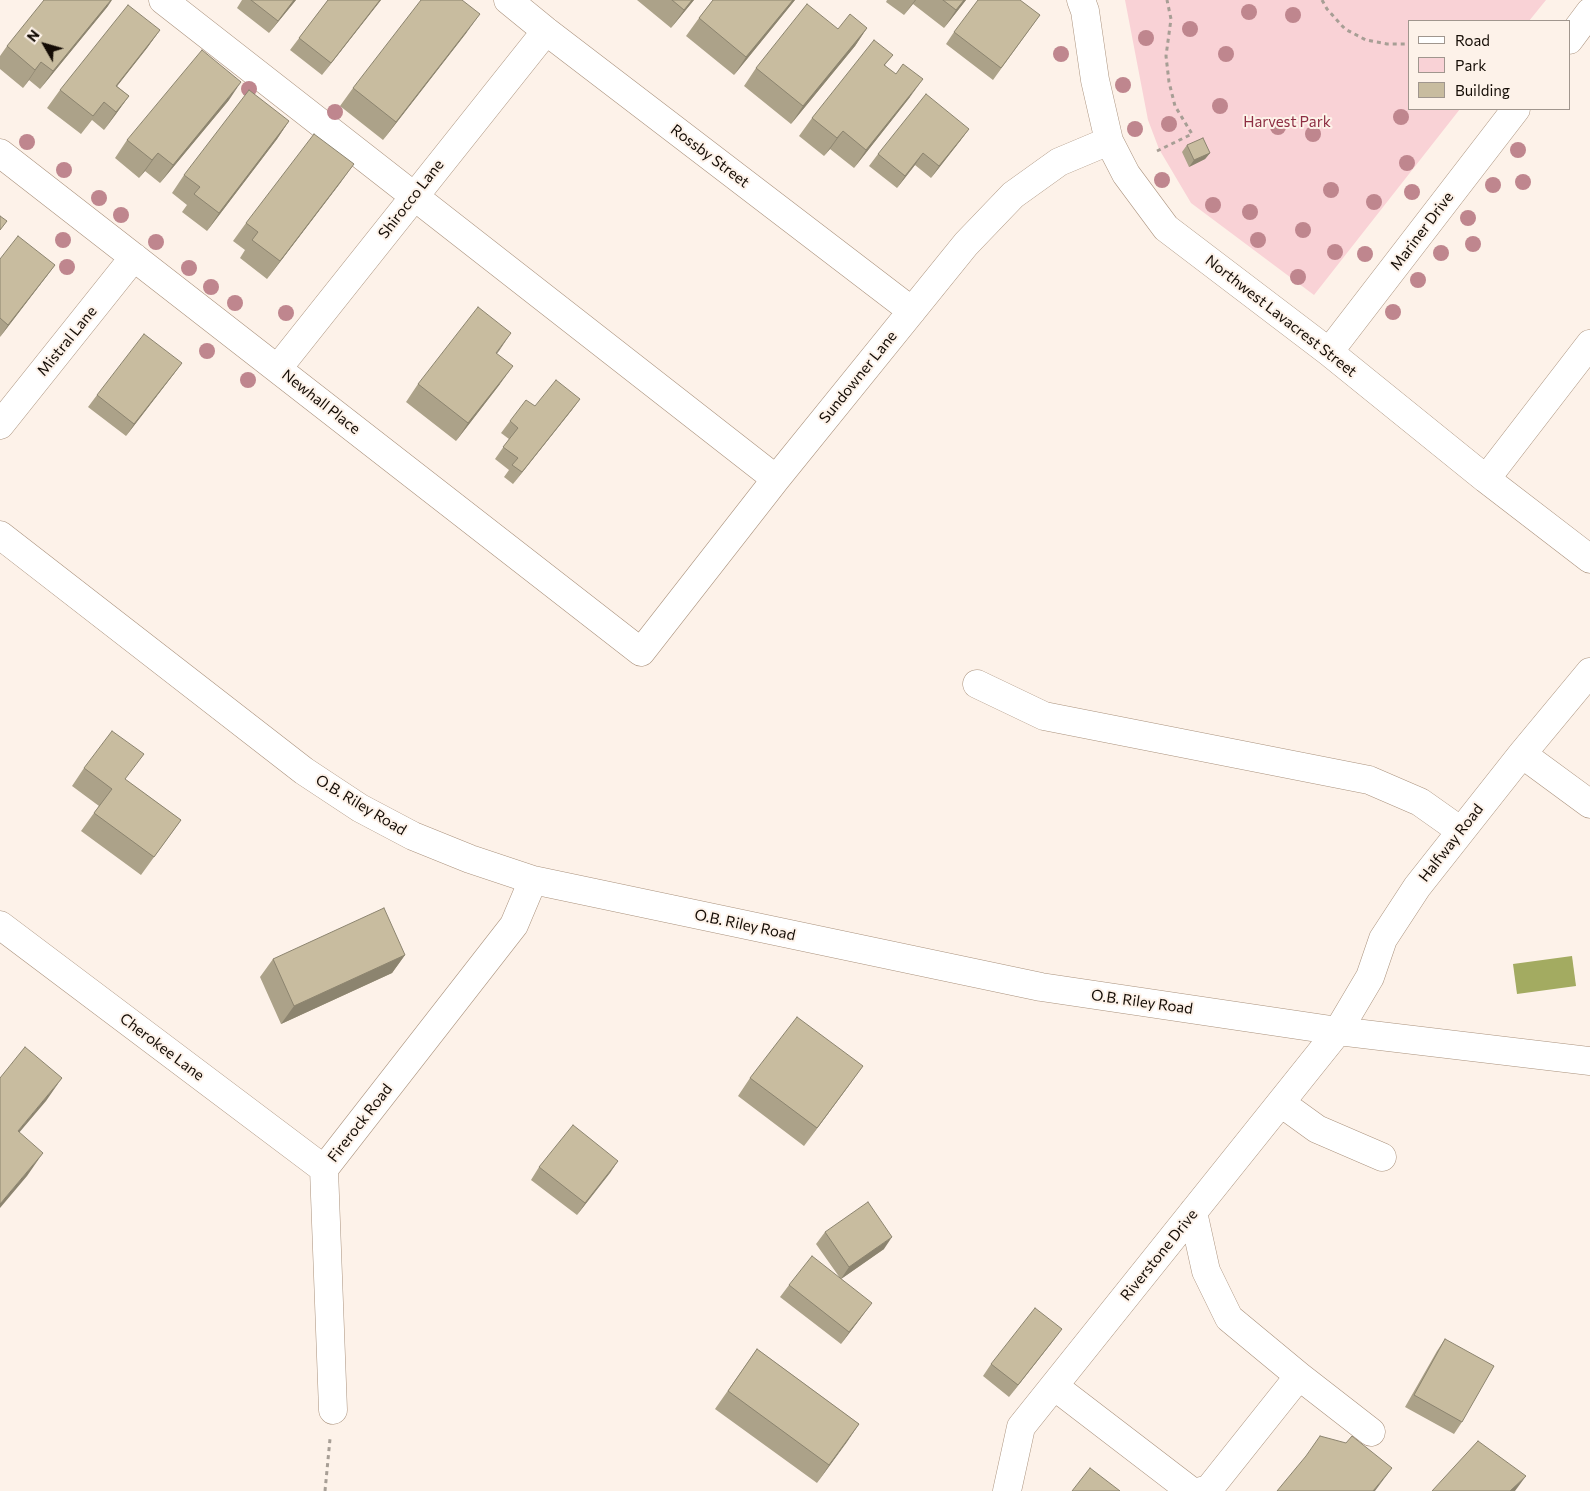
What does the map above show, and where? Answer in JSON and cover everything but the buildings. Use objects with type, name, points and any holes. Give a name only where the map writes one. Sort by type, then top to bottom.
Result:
[{"type":"street","points":[[163,0],[776,479]]},
{"type":"street","name":"Rossby Street","points":[[508,0],[912,311]]},
{"type":"street","name":"Northwest Lavacrest Street","points":[[1081,0],[1085,11],[1095,80],[1109,141],[1126,174],[1166,228],[1329,352],[1590,560]]},
{"type":"street","points":[[1570,39],[1590,12]]},
{"type":"street","name":"Shirocco Lane","points":[[278,368],[546,31]]},
{"type":"street","name":"Mariner Drive","points":[[1329,352],[1515,110]]},
{"type":"street","name":"Sundowner Lane","points":[[641,652],[776,479],[966,244],[1013,195],[1059,162],[1109,141]]},
{"type":"street","name":"Newhall Place","points":[[0,153],[641,652]]},
{"type":"street","name":"Mistral Lane","points":[[0,424],[134,257]]},
{"type":"street","points":[[1486,479],[1590,344]]},
{"type":"street","name":"O.B. Riley Road","points":[[0,535],[304,771],[360,808],[413,836],[470,859],[533,880],[1041,987],[1338,1031],[1590,1061]]},
{"type":"street","name":"Halfway Road","points":[[1338,1031],[1370,977],[1383,939],[1417,887],[1522,754],[1590,672]]},
{"type":"street","points":[[977,684],[1044,716],[1369,780],[1420,802],[1461,831]]},
{"type":"street","points":[[1522,754],[1590,804]]},
{"type":"street","name":"Firerock Road","points":[[333,1410],[324,1169],[514,925],[533,880]]},
{"type":"street","name":"Cherokee Lane","points":[[0,925],[324,1169]]},
{"type":"street","name":"Riverstone Drive","points":[[1007,1491],[1021,1427],[1338,1031]]},
{"type":"street","points":[[1281,1103],[1318,1129],[1382,1157]]},
{"type":"street","points":[[1193,1212],[1206,1271],[1229,1318],[1371,1432]]},
{"type":"street","points":[[1200,1491],[1209,1489],[1299,1376]]},
{"type":"street","points":[[1054,1386],[1191,1491]]},
{"type":"path","points":[[1157,151],[1192,134],[1175,106],[1169,82],[1166,56],[1171,19],[1167,0]]},
{"type":"path","points":[[1322,0],[1327,9],[1345,29],[1366,40],[1387,44],[1408,44]]},
{"type":"path","points":[[325,1491],[333,1410]]},
{"type":"green space","name":"Harvest Park","points":[[1125,0],[1546,0],[1530,20],[1408,20],[1408,110],[1459,110],[1314,295],[1191,203],[1159,149],[1148,120]]},
{"type":"shaded area","points":[[1572,956],[1576,986],[1517,994],[1513,964]]}]
